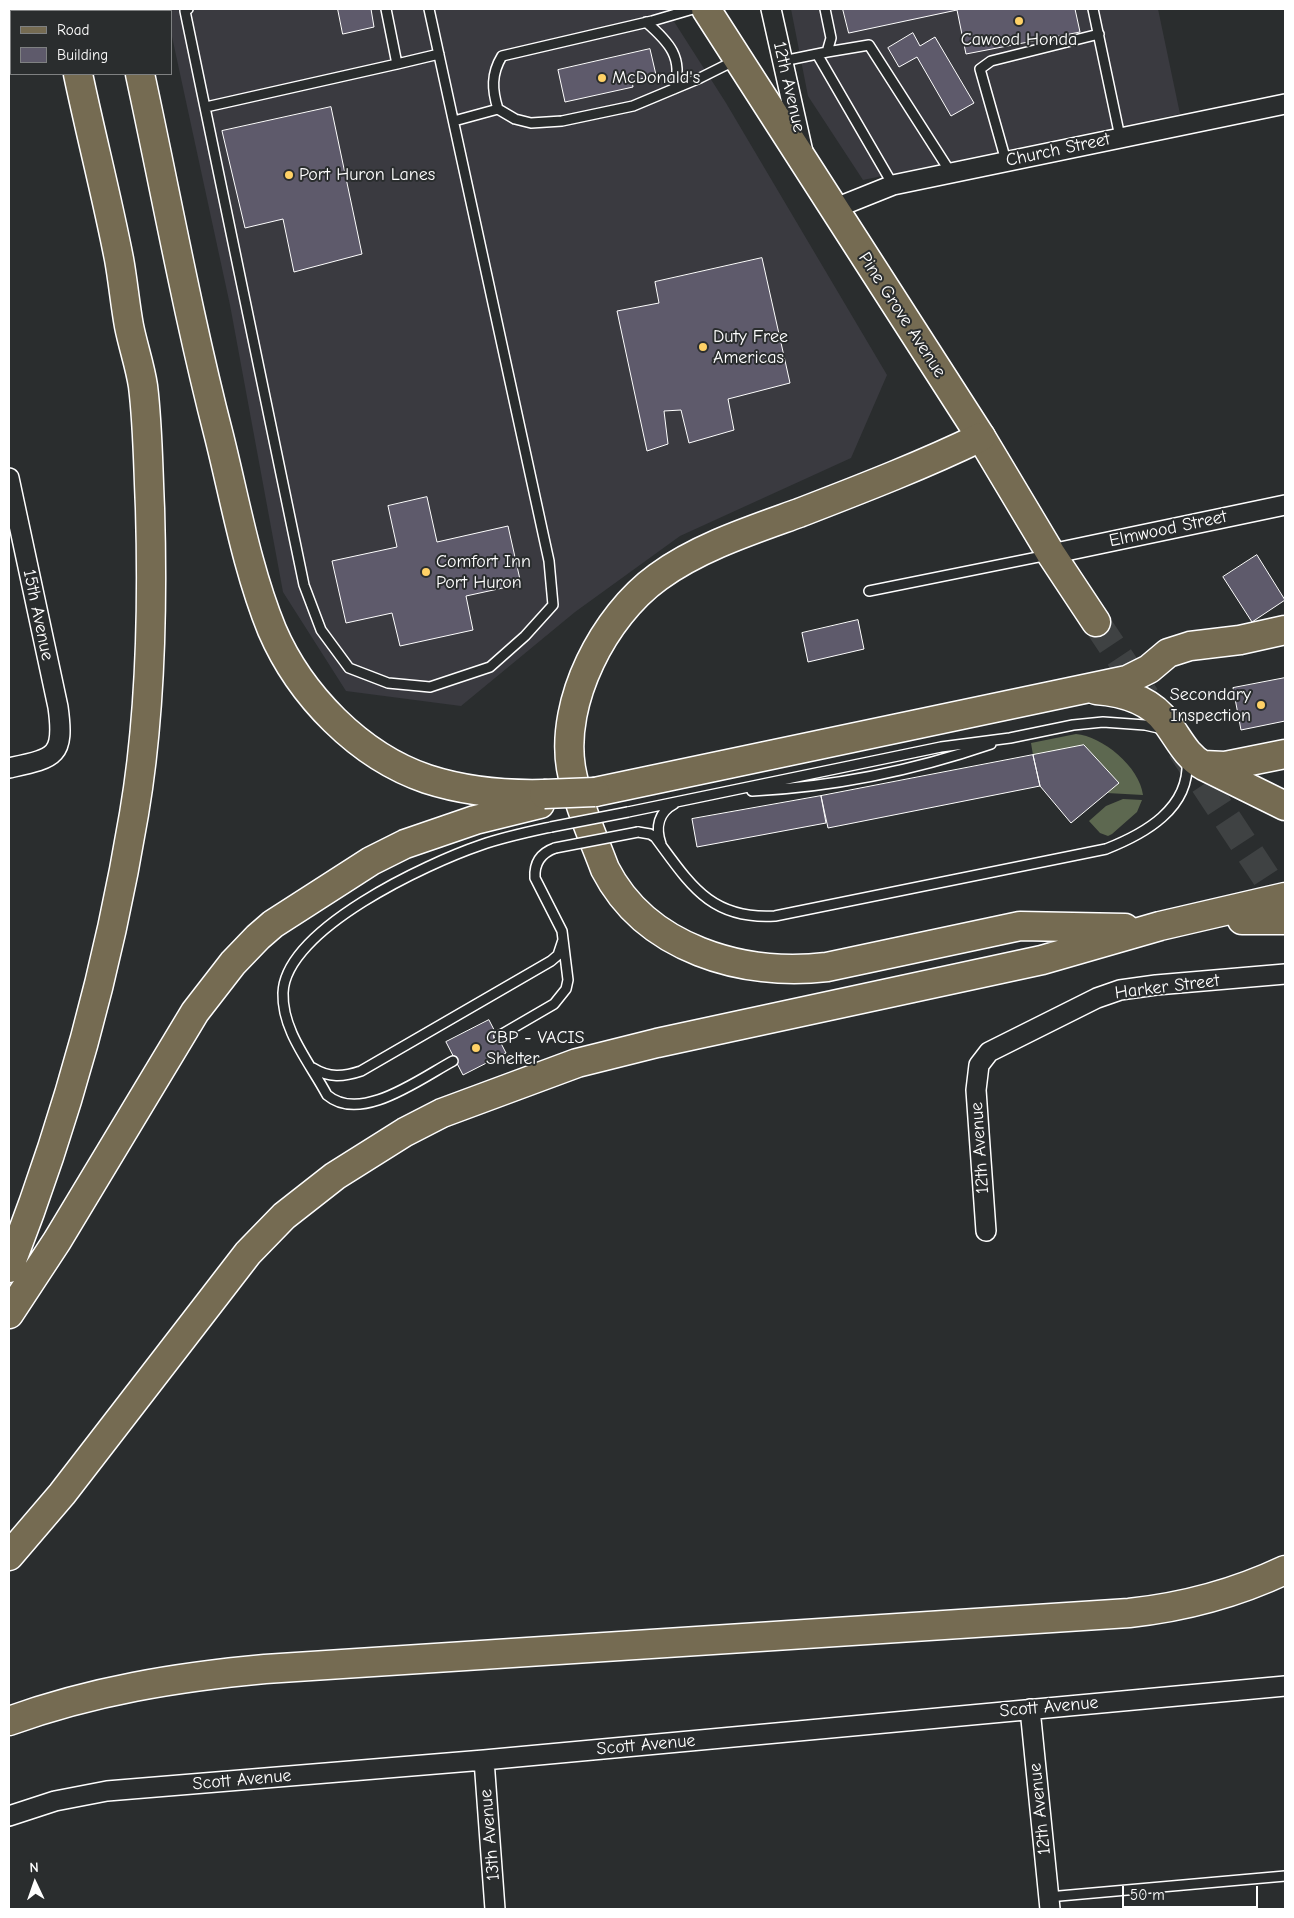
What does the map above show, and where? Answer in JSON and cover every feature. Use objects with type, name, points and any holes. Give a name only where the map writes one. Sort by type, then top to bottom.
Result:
[{"type":"main road","name":"Pine Grove Avenue","points":[[706,9],[981,437],[1051,554],[1096,622]]},
{"type":"main road","points":[[9,1268],[56,1142],[81,1056],[112,924],[134,812],[143,735],[150,636],[151,559],[147,430],[142,382],[129,327],[119,261],[78,75]]},
{"type":"main road","points":[[140,75],[203,376],[259,593],[274,632],[310,693],[359,741],[375,753],[409,772],[427,779],[472,790],[508,794],[547,808]]},
{"type":"main road","points":[[981,437],[914,469],[738,536],[689,559],[658,577],[620,615],[604,636],[591,660],[579,692],[569,740],[571,768],[575,784],[605,869],[621,893],[645,918],[680,943],[718,959],[760,969],[781,971],[827,967],[1020,926],[1135,928],[1160,926]]},
{"type":"main road","points":[[9,1314],[57,1241],[176,1042],[219,980],[252,943],[273,924],[371,861],[405,844],[476,820],[614,797],[1138,676],[1162,657],[1178,649],[1281,632]]},
{"type":"main road","points":[[1077,690],[1108,691],[1138,700],[1159,713],[1193,756],[1213,767],[1285,754]]},
{"type":"main road","points":[[1193,756],[1236,778],[1285,787]]},
{"type":"main road","points":[[1193,756],[1285,806]]},
{"type":"main road","points":[[1236,778],[1258,778],[1285,774]]},
{"type":"main road","points":[[1198,917],[1258,888],[1285,878]]},
{"type":"main road","points":[[9,1556],[62,1494],[248,1253],[284,1216],[308,1196],[405,1132],[472,1101],[577,1063],[657,1043],[1042,960],[1160,926],[1285,896]]},
{"type":"main road","points":[[1198,917],[1282,920]]},
{"type":"main road","points":[[9,1721],[66,1702],[128,1687],[249,1670],[1137,1612],[1183,1606],[1217,1597],[1285,1570]]},
{"type":"street","name":"12th Avenue","points":[[771,9],[806,165]]},
{"type":"street","name":"Church Street","points":[[833,209],[893,185],[1285,104]]},
{"type":"street","name":"15th Avenue","points":[[9,478],[58,707],[61,737],[56,751],[48,757],[9,768]]},
{"type":"street","name":"Elmwood Street","points":[[1051,554],[1285,505]]},
{"type":"street","name":"Harker Street","points":[[979,1065],[989,1052],[997,1047],[1097,998],[1120,990],[1285,974]]},
{"type":"street","name":"12th Avenue","points":[[979,1065],[976,1090],[986,1231]]},
{"type":"street","name":"Scott Avenue","points":[[9,1816],[55,1801],[108,1791],[484,1760],[1285,1686]]},
{"type":"street","name":"12th Avenue","points":[[1030,1709],[1049,1903]]},
{"type":"street","name":"13th Avenue","points":[[484,1760],[496,1909]]},
{"type":"lane","points":[[188,9],[185,11],[304,585],[321,630],[348,668],[388,683],[430,687],[490,667],[525,636],[553,605],[549,561],[429,9]]},
{"type":"lane","points":[[386,9],[397,64]]},
{"type":"lane","points":[[693,9],[502,56],[494,69],[493,93],[498,109],[515,119],[531,123],[562,121],[633,106],[738,59]]},
{"type":"lane","points":[[825,9],[831,38],[827,52]]},
{"type":"lane","points":[[1093,9],[1120,137]]},
{"type":"lane","points":[[646,22],[663,36],[678,64],[678,75],[674,89]]},
{"type":"lane","points":[[1006,161],[980,70],[991,61],[1099,34]]},
{"type":"lane","points":[[783,61],[869,46],[951,172]]},
{"type":"lane","points":[[206,107],[439,54]]},
{"type":"lane","points":[[817,54],[893,185]]},
{"type":"lane","points":[[454,121],[498,109]]},
{"type":"lane","points":[[869,591],[1051,554]]},
{"type":"lane","points":[[453,1060],[377,1101],[361,1106],[340,1104],[327,1095],[291,1032],[283,1006],[283,990],[287,976],[292,963],[302,949],[352,909],[415,872],[481,844],[547,808],[614,797],[678,802],[941,747],[1010,738],[1073,725],[1103,722],[1154,726],[1193,756],[1174,804],[1161,820],[1122,843],[1106,849],[776,916],[750,916],[736,913],[710,901],[690,883],[650,834],[638,832],[555,848],[542,855],[534,870],[538,888],[558,921],[563,940],[568,980],[561,998],[500,1036]]},
{"type":"lane","points":[[733,792],[810,787],[945,760],[1010,738]]},
{"type":"lane","points":[[663,849],[659,837],[659,821],[668,807],[678,802]]},
{"type":"lane","points":[[312,1068],[326,1075],[336,1076],[361,1071],[551,961],[558,955],[563,940]]},
{"type":"lane","points":[[1049,1903],[1285,1876]]},
{"type":"shaded area","points":[[666,9],[726,103],[887,375],[851,458],[680,536],[575,612],[461,706],[346,691],[283,592],[230,305],[172,37],[172,10],[166,10]]},
{"type":"shaded area","points":[[791,9],[1158,9],[1180,114],[863,180],[808,96]]},
{"type":"green space","points":[[1076,734],[1097,740],[1118,755],[1135,774],[1143,795],[1107,793],[1119,783],[1084,745],[1033,755],[1031,743]]},
{"type":"green space","points":[[1123,799],[1142,800],[1137,812],[1112,834],[1108,836],[1100,833],[1089,821],[1106,806]]},
{"type":"building","points":[[338,9],[371,9],[374,27],[343,34]]},
{"type":"building","name":"Cawood Honda","points":[[843,9],[1075,9],[1080,32],[966,54],[957,10],[849,33]]},
{"type":"building","points":[[913,33],[920,46],[935,37],[974,103],[951,116],[917,57],[899,67],[888,48]]},
{"type":"building","name":"McDonald's","points":[[650,49],[656,75],[632,81],[633,87],[565,102],[558,70]]},
{"type":"building","name":"Port Huron Lanes","points":[[331,107],[362,254],[294,272],[283,219],[245,228],[222,131]]},
{"type":"building","name":"Duty Free Americas","points":[[762,258],[790,383],[728,399],[734,430],[689,443],[681,410],[664,411],[668,444],[647,451],[617,311],[659,303],[655,282]]},
{"type":"building","name":"Comfort Inn Port Huron","points":[[427,497],[437,542],[508,526],[521,584],[466,596],[473,630],[400,646],[392,613],[346,623],[332,561],[397,547],[388,506]]},
{"type":"building","points":[[1257,555],[1285,600],[1252,622],[1223,577]]},
{"type":"building","points":[[858,620],[864,649],[808,662],[802,633]]},
{"type":"building","name":"Secondary Inspection","points":[[1285,678],[1285,721],[1241,730],[1233,688]]},
{"type":"building","points":[[1084,745],[1119,783],[1071,823],[1040,786],[1033,755]]},
{"type":"building","points":[[1033,755],[1040,786],[828,828],[821,796]]},
{"type":"building","points":[[821,796],[826,823],[697,847],[692,819]]},
{"type":"building","name":"CBP - VACIS Shelter","points":[[489,1020],[506,1053],[463,1075],[446,1042]]},
{"type":"tunnel","points":[[1096,622],[1146,697]]},
{"type":"tunnel","points":[[1181,749],[1285,906]]},
{"type":"place","name":"Cawood Honda","points":[[1019,21]]},
{"type":"place","name":"McDonald's","points":[[602,78]]},
{"type":"place","name":"Port Huron Lanes","points":[[289,175]]},
{"type":"place","name":"Duty Free Americas","points":[[703,347]]},
{"type":"place","name":"Comfort Inn Port Huron","points":[[426,572]]},
{"type":"place","name":"Secondary Inspection","points":[[1261,705]]},
{"type":"place","name":"CBP - VACIS Shelter","points":[[476,1048]]}]
